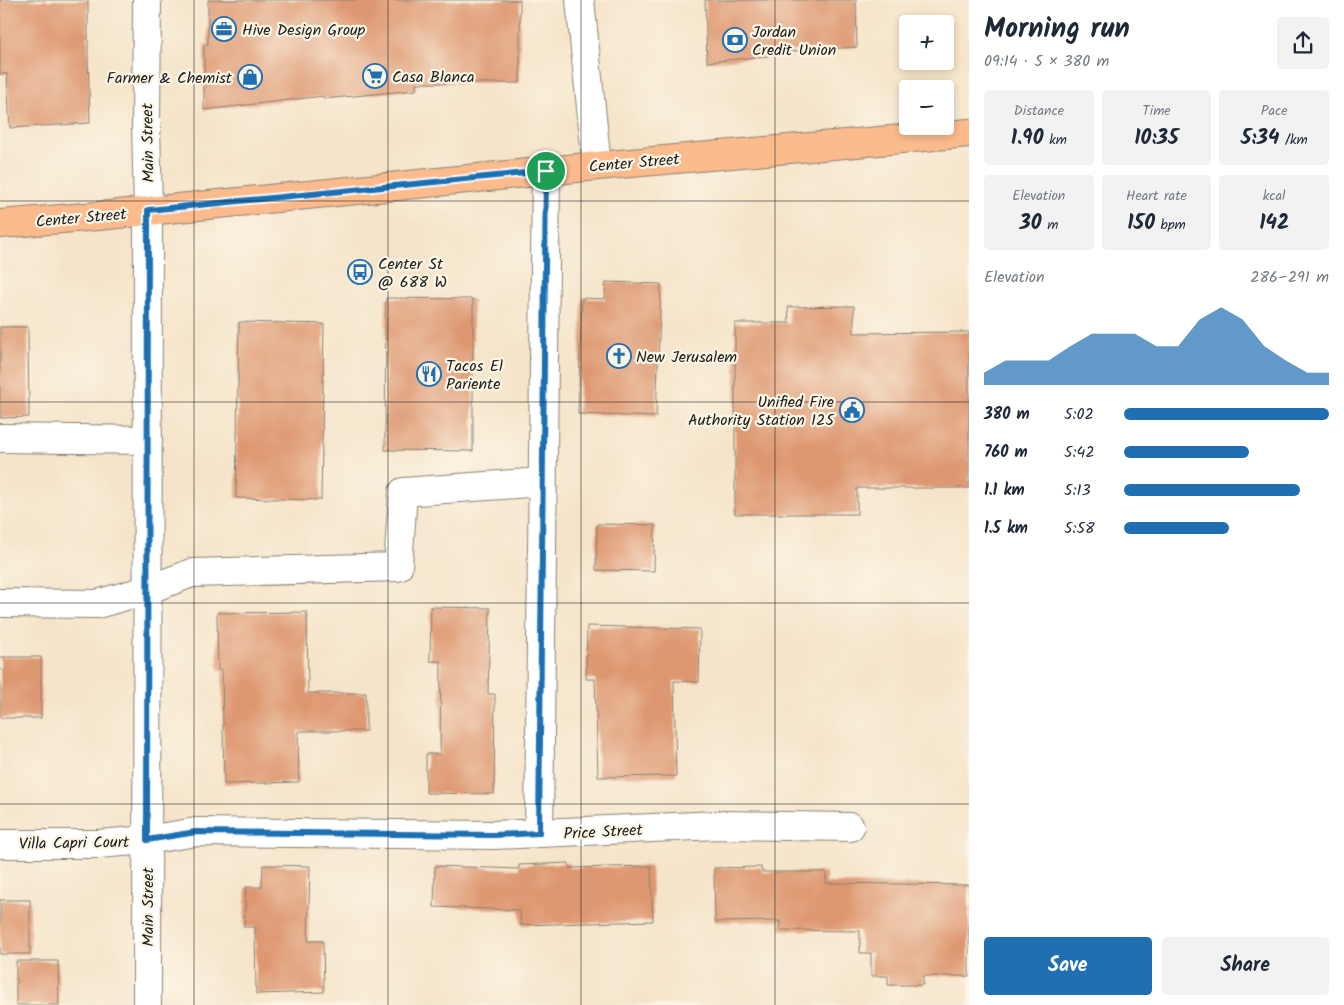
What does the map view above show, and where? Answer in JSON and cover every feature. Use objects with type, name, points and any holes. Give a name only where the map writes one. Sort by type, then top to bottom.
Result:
[{"type":"main road","name":"Center Street","points":[[0,224],[597,166],[969,133]]},
{"type":"street","name":"Main Street","points":[[146,0],[148,210],[147,1005]]},
{"type":"street","points":[[580,0],[597,166]]},
{"type":"street","points":[[539,833],[546,171]]},
{"type":"street","points":[[0,438],[148,440]]},
{"type":"street","points":[[0,603],[97,604],[147,590],[192,573],[398,567],[403,492],[542,482]]},
{"type":"street","name":"Price Street","points":[[147,840],[196,832],[494,835],[718,826],[850,827]]},
{"type":"street","name":"Villa Capri Court","points":[[0,844],[98,844],[147,840]]},
{"type":"building","points":[[0,0],[88,0],[90,123],[10,128],[7,74],[0,74]]},
{"type":"building","points":[[208,0],[520,0],[520,83],[416,83],[416,90],[323,99],[323,96],[204,110],[204,45],[208,44]]},
{"type":"building","points":[[705,0],[856,0],[857,47],[768,53],[768,56],[707,62]]},
{"type":"building","name":"New Jerusalem","points":[[606,282],[661,284],[656,417],[578,414],[582,298],[605,299]]},
{"type":"building","name":"Tacos El Pariente","points":[[386,298],[473,299],[473,451],[385,450]]},
{"type":"building","name":"Unified Fire Authority Station 125","points":[[854,306],[854,333],[969,332],[969,488],[857,488],[857,514],[735,514],[735,323],[789,323],[788,307]]},
{"type":"building","points":[[239,322],[324,324],[321,500],[236,498]]},
{"type":"building","points":[[0,327],[28,327],[29,417],[0,418]]},
{"type":"building","points":[[597,524],[655,525],[654,571],[596,570]]},
{"type":"building","points":[[431,607],[490,608],[488,694],[495,694],[494,794],[426,793],[426,754],[440,754],[441,661],[430,661]]},
{"type":"building","points":[[307,612],[308,693],[366,693],[366,731],[298,731],[299,782],[224,784],[222,670],[218,670],[217,613]]},
{"type":"building","points":[[587,626],[700,629],[699,682],[674,681],[676,776],[598,777],[595,679],[586,679]]},
{"type":"building","points":[[0,657],[41,657],[41,718],[0,718]]},
{"type":"building","points":[[569,863],[569,868],[651,866],[653,921],[521,925],[520,910],[434,907],[435,866],[519,869],[519,865]]},
{"type":"building","points":[[263,865],[310,866],[308,941],[323,941],[324,992],[256,994],[255,927],[244,927],[246,887],[262,887]]},
{"type":"building","points":[[761,867],[762,872],[826,872],[826,883],[969,885],[969,976],[923,976],[923,985],[888,985],[888,976],[871,976],[871,953],[860,953],[860,931],[780,930],[780,921],[715,922],[714,868]]},
{"type":"building","points":[[0,900],[30,900],[30,954],[0,954]]},
{"type":"building","points":[[16,961],[58,961],[59,1005],[16,1005]]},
{"type":"place","name":"Hive Design Group","points":[[224,29]]},
{"type":"place","name":"Jordan Credit Union","points":[[735,40]]},
{"type":"place","name":"Casa Blanca","points":[[375,76]]},
{"type":"place","name":"Farmer & Chemist","points":[[250,77]]},
{"type":"place","name":"Center St @ 688 W","points":[[360,272]]},
{"type":"place","name":"New Jerusalem","points":[[619,356]]},
{"type":"place","name":"Tacos El Pariente","points":[[429,374]]},
{"type":"place","name":"Unified Fire Authority Station 125","points":[[852,410]]},
{"type":"route","points":[[546,171],[539,833],[494,835],[196,832],[147,840],[148,210],[546,171]]}]
